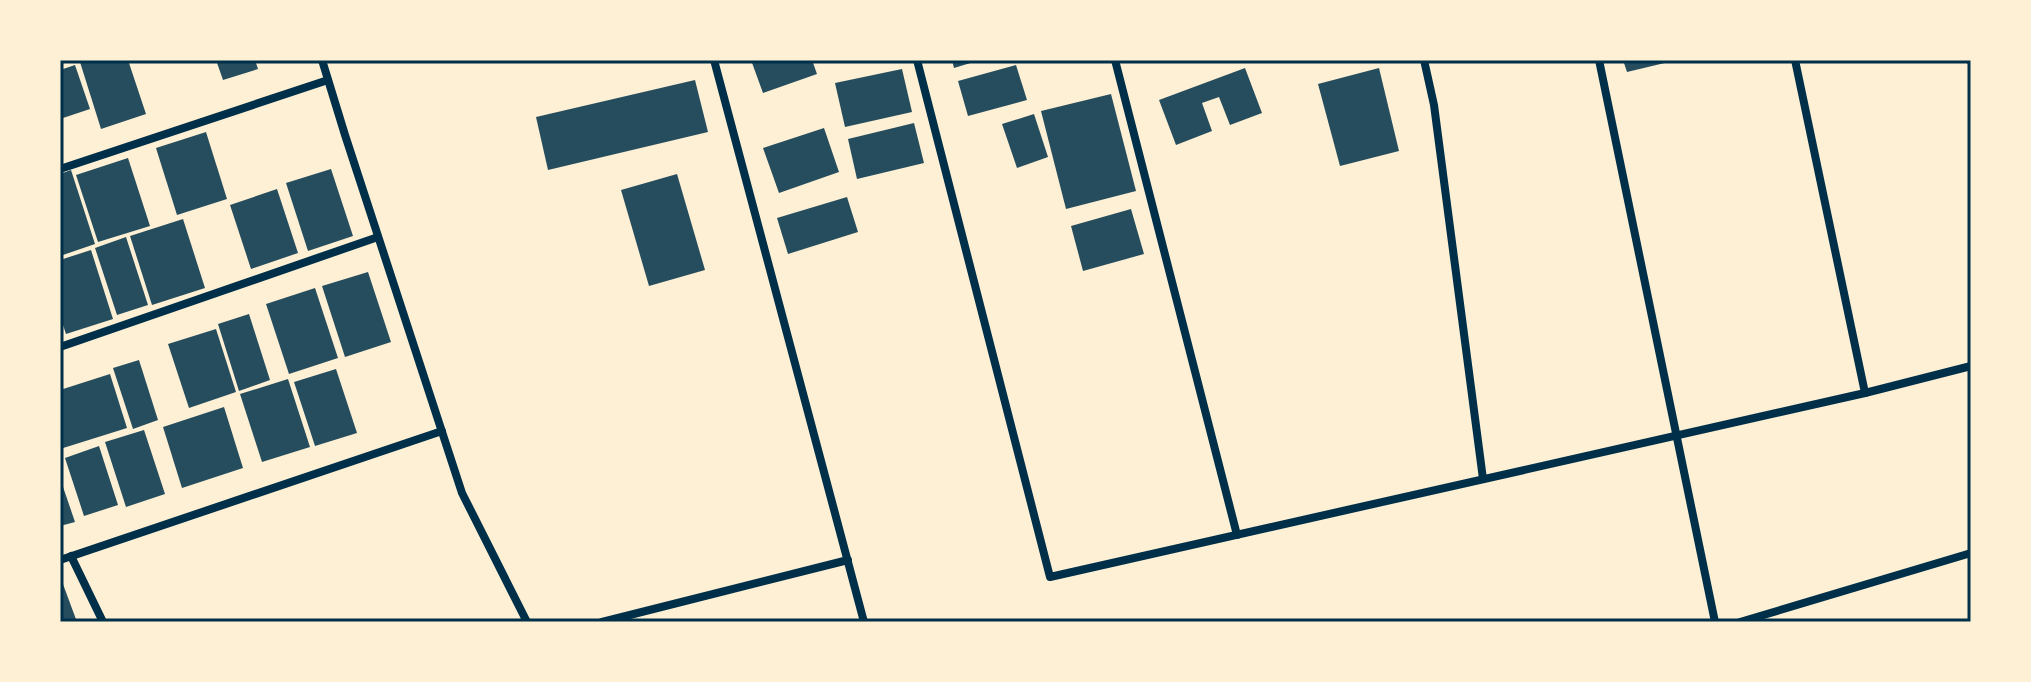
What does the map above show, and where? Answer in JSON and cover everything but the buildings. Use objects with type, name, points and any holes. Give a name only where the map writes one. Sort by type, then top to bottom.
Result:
[{"type":"street","points":[[322,60],[462,493],[527,622]]},
{"type":"street","points":[[714,60],[864,622]]},
{"type":"street","points":[[917,60],[1050,577],[1865,393],[1971,366]]},
{"type":"street","points":[[1115,60],[1237,535]]},
{"type":"street","points":[[1424,60],[1434,105],[1483,479]]},
{"type":"street","points":[[1599,60],[1715,622]]},
{"type":"street","points":[[1795,60],[1865,393]]},
{"type":"street","points":[[60,169],[328,80]]},
{"type":"street","points":[[60,347],[378,237]]},
{"type":"street","points":[[60,560],[442,431]]},
{"type":"street","points":[[1740,622],[1971,553]]},
{"type":"street","points":[[71,556],[103,622]]},
{"type":"street","points":[[602,622],[848,560]]}]
